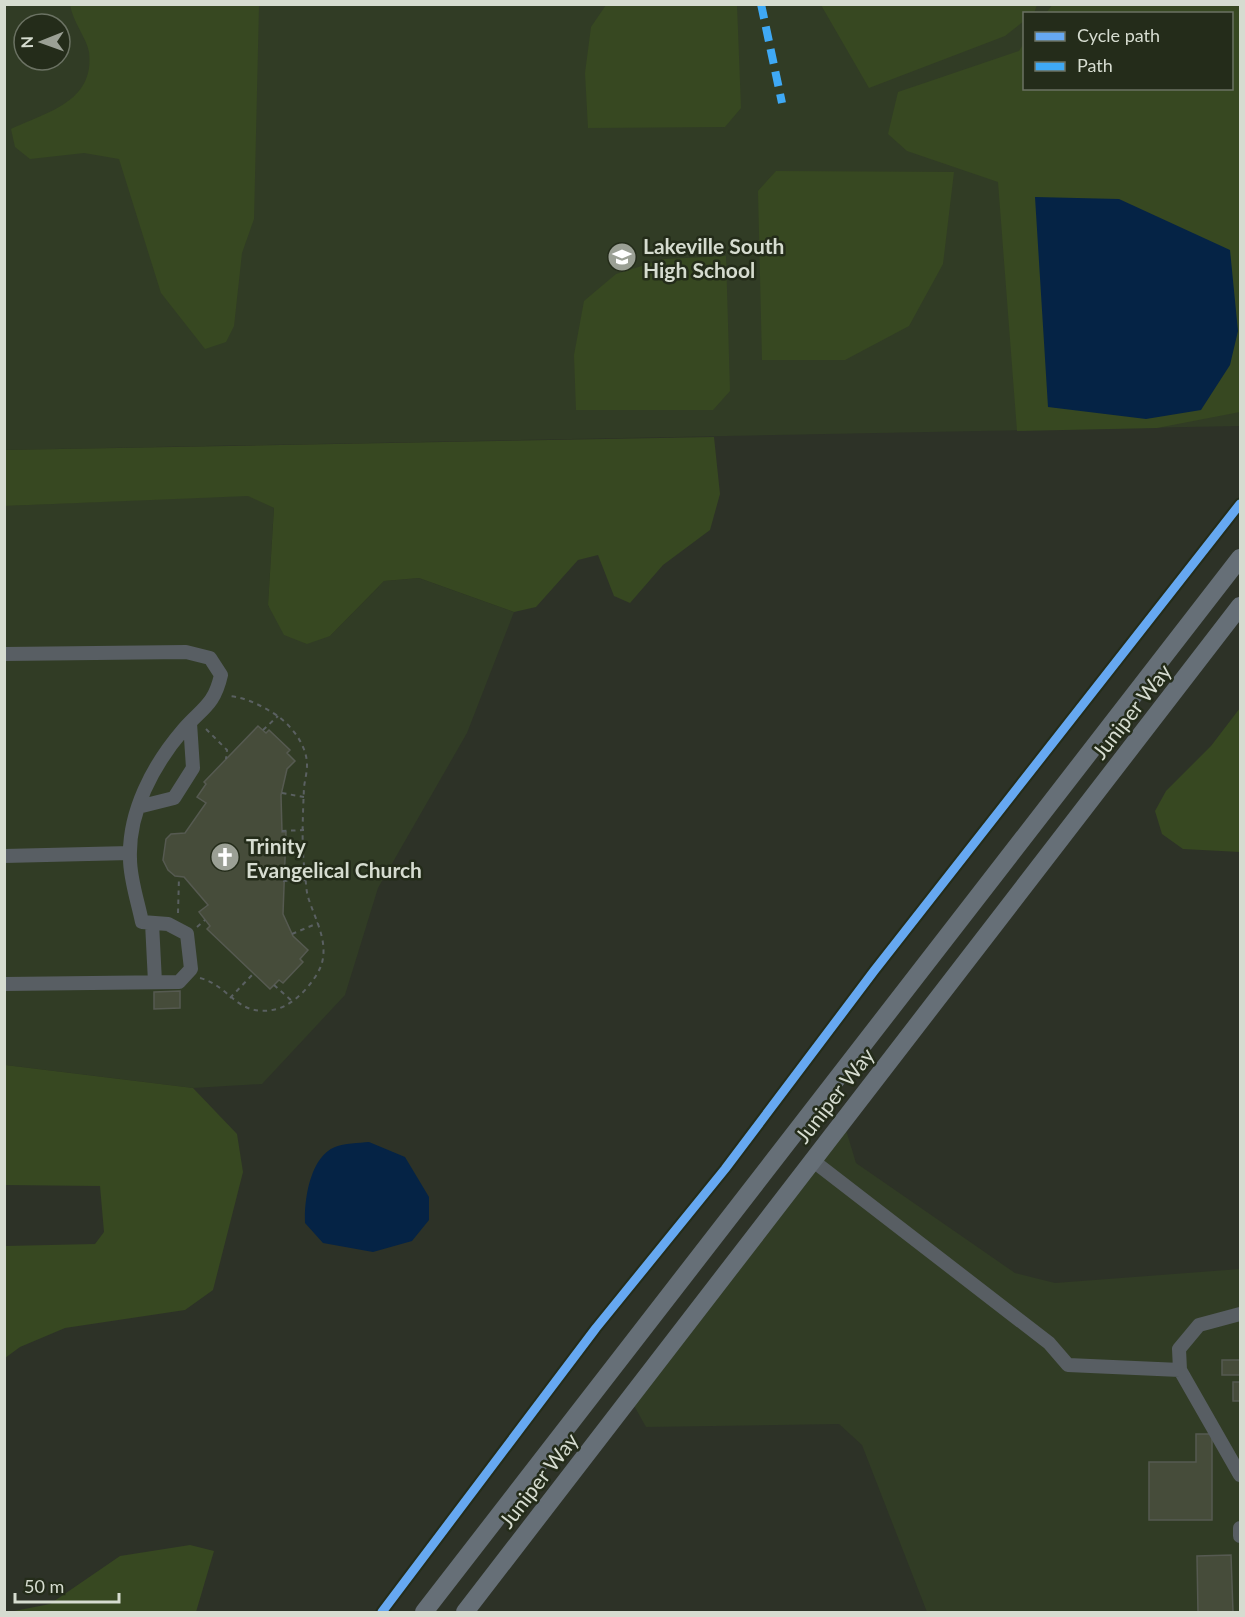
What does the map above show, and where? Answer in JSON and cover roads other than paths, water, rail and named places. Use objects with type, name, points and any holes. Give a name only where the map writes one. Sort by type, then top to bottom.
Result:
[{"type":"main road","name":"Juniper Way","points":[[424,1612],[1240,558]]},
{"type":"main road","name":"Juniper Way","points":[[465,1612],[1240,606]]},
{"type":"lane","points":[[4,654],[186,652],[210,658],[221,675],[217,696],[190,723],[147,784],[132,826],[130,853],[142,922],[168,924],[187,934],[191,969],[179,982],[4,984]]},
{"type":"lane","points":[[138,807],[174,798],[193,768],[190,723]]},
{"type":"lane","points":[[4,856],[130,853]]},
{"type":"lane","points":[[152,923],[155,982]]},
{"type":"lane","points":[[812,1160],[1049,1343],[1068,1365],[1180,1370]]},
{"type":"lane","points":[[1240,1314],[1199,1325],[1179,1348],[1180,1370],[1240,1475]]},
{"type":"lane","points":[[1240,1528],[1240,1536]]},
{"type":"water","points":[[1035,197],[1119,199],[1230,250],[1238,331],[1230,365],[1201,410],[1146,419],[1048,407]]},
{"type":"water","points":[[369,1142],[405,1157],[429,1197],[429,1220],[412,1241],[373,1252],[323,1243],[305,1223],[307,1191],[314,1169],[326,1152],[335,1147]]},
{"type":"place","name":"Lakeville South High School","points":[[622,257]]},
{"type":"place","name":"Trinity Evangelical Church","points":[[225,857]]}]
